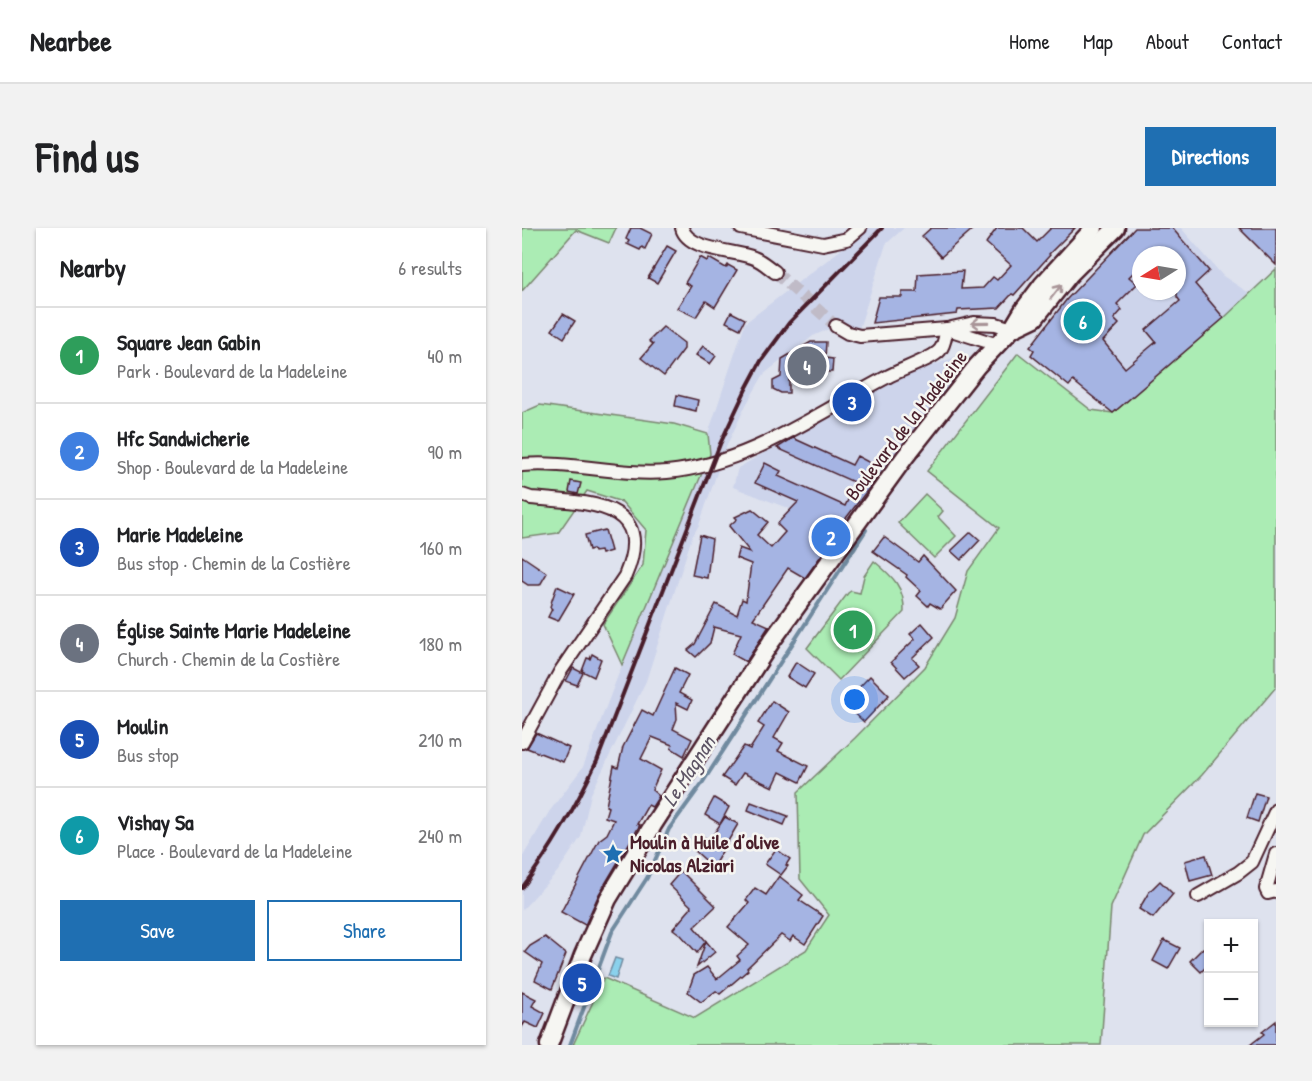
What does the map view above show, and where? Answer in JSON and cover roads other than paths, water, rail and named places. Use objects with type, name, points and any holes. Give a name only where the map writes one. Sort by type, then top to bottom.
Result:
[{"type":"street","points":[[682,228],[685,236],[694,243],[755,258],[775,272]]},
{"type":"street","points":[[741,228],[823,244],[847,239],[860,228]]},
{"type":"street","name":"Boulevard de la Madeleine","points":[[549,1045],[599,916],[684,777],[771,642],[962,384],[1012,329],[1042,285],[1094,228]]},
{"type":"street","name":"Boulevard de la Madeleine","points":[[1012,329],[1035,318],[1070,274],[1116,228]]},
{"type":"street","points":[[836,326],[848,333],[860,336],[947,329],[985,322],[1012,329]]},
{"type":"street","points":[[947,329],[998,345]]},
{"type":"street","points":[[522,465],[562,463],[618,471],[666,472],[731,459],[764,445],[875,383],[935,354],[943,345],[947,329]]},
{"type":"street","points":[[522,495],[592,505],[615,512],[624,517],[633,536],[630,564],[625,576],[560,672],[522,742]]},
{"type":"street","points":[[1198,896],[1238,873],[1252,861],[1276,810]]},
{"type":"street","points":[[1276,854],[1266,889],[1268,893],[1276,891]]},
{"type":"water","points":[[615,958],[622,960],[616,979],[608,976]]},
{"type":"waterway","name":"Le Magnan","points":[[570,1045],[612,932],[647,878],[669,829],[701,785],[866,530]]},
{"type":"tunnel","points":[[775,272],[836,326]]},
{"type":"railway","points":[[522,888],[563,826],[597,761],[720,444],[761,361],[789,323],[882,228]]},
{"type":"place","name":"Vishay Sa","points":[[1083,321]]},
{"type":"place","name":"Église Sainte Marie Madeleine","points":[[807,366]]},
{"type":"place","name":"Marie Madeleine","points":[[852,402]]},
{"type":"place","name":"Hfc Sandwicherie","points":[[831,537]]},
{"type":"place","name":"Square Jean Gabin","points":[[853,630]]},
{"type":"place","name":"Moulin à Huile d’olive Nicolas Alziari","points":[[613,854]]},
{"type":"place","name":"Moulin","points":[[582,983]]}]
